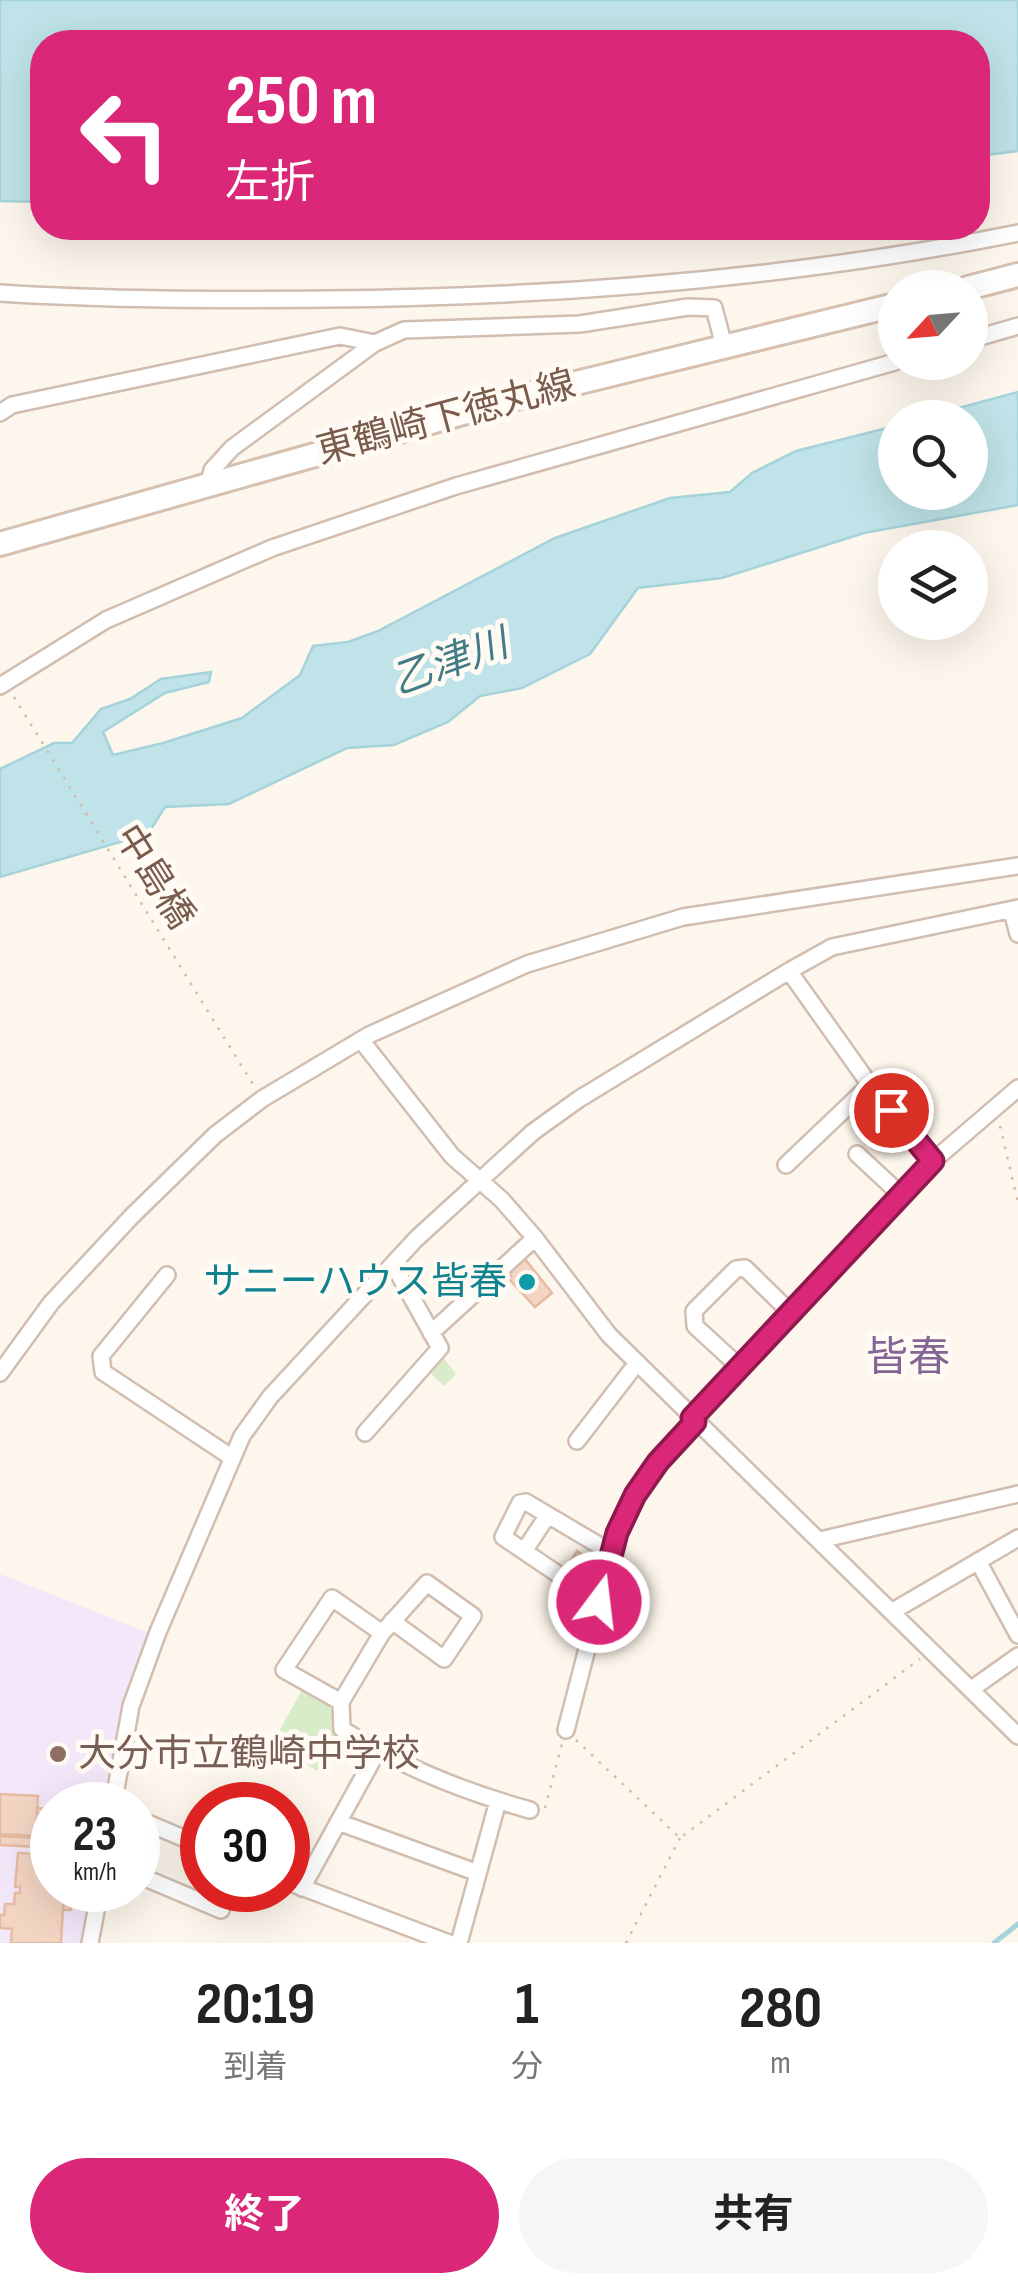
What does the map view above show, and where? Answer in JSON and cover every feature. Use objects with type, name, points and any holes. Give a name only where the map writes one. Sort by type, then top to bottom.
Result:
[{"type":"street","points":[[990,237],[1018,233]]},
{"type":"street","points":[[0,293],[86,298],[448,298],[743,276],[973,240]]},
{"type":"street","points":[[988,283],[1018,275]]},
{"type":"street","points":[[208,483],[212,470],[232,448],[375,343],[404,330],[580,324],[688,308],[714,308],[724,346]]},
{"type":"street","name":"東鶴崎下徳丸線","points":[[0,544],[523,396],[878,309]]},
{"type":"street","points":[[988,335],[1018,326]]},
{"type":"street","points":[[0,413],[12,405],[340,336],[375,343]]},
{"type":"street","points":[[4,684],[106,620],[272,548],[456,486],[878,367]]},
{"type":"street","points":[[0,1374],[51,1303],[132,1216],[258,1093],[361,1040],[527,964],[684,917],[1018,866]]},
{"type":"street","points":[[117,1782],[131,1706],[231,1457],[254,1416],[394,1264],[479,1180],[533,1132],[579,1099],[832,947],[1015,910],[1018,934]]},
{"type":"street","points":[[789,971],[870,1085],[933,1161]]},
{"type":"street","points":[[361,1040],[452,1156],[502,1200],[534,1238],[609,1335],[1018,1736]]},
{"type":"street","points":[[786,1164],[870,1085]]},
{"type":"street","points":[[566,1730],[617,1533],[635,1495],[658,1462],[734,1373],[933,1161],[1018,1088]]},
{"type":"street","points":[[857,1154],[901,1195]]},
{"type":"street","points":[[432,1333],[534,1238]]},
{"type":"street","points":[[365,1433],[440,1348],[394,1264]]},
{"type":"street","points":[[734,1373],[732,1360],[695,1326],[694,1311],[736,1268],[745,1268],[791,1312]]},
{"type":"street","points":[[167,1274],[101,1356],[103,1372],[231,1457]]},
{"type":"street","points":[[577,1441],[638,1364]]},
{"type":"street","points":[[820,1540],[1018,1494]]},
{"type":"street","points":[[599,1602],[503,1536],[520,1503],[526,1502],[612,1553]]},
{"type":"street","points":[[524,1551],[548,1515]]},
{"type":"street","points":[[893,1611],[1018,1538]]},
{"type":"street","points":[[978,1561],[1018,1634]]},
{"type":"street","points":[[341,1702],[284,1670],[332,1598],[387,1627],[444,1659],[473,1616],[427,1582],[387,1627],[341,1702],[342,1729],[378,1752],[498,1802],[530,1810]]},
{"type":"street","points":[[972,1688],[1018,1656]]},
{"type":"street","points":[[310,1863],[378,1752]]},
{"type":"street","points":[[460,1943],[498,1802]]},
{"type":"street","points":[[338,1822],[478,1874]]},
{"type":"street","points":[[310,1891],[449,1943]]},
{"type":"street","points":[[90,1943],[96,1912]]},
{"type":"path","name":"中島橋","points":[[4,684],[258,1093]]},
{"type":"path","points":[[996,1108],[1018,1202]]},
{"type":"path","points":[[626,1943],[680,1838],[933,1650]]},
{"type":"path","points":[[530,1810],[543,1816],[566,1730],[680,1838]]},
{"type":"shaded area","name":"大分市立鶴崎中学校","points":[[0,1574],[152,1634],[114,1782],[30,1782],[30,1912],[90,1912],[83,1943],[0,1943]]},
{"type":"green space","points":[[441,1355],[456,1374],[444,1386],[427,1370]]},
{"type":"green space","points":[[306,1683],[341,1702],[342,1729],[317,1771],[273,1742]]},
{"type":"water","points":[[0,0],[1018,0],[1018,151],[990,154],[990,30],[30,30],[30,202],[0,201]]},
{"type":"water","name":"乙津川","points":[[1018,392],[1018,505],[864,533],[722,578],[638,588],[590,654],[522,688],[480,696],[448,722],[394,745],[347,748],[229,804],[165,807],[148,834],[0,877],[0,769],[54,743],[72,743],[101,709],[130,699],[161,679],[211,672],[209,682],[165,693],[103,732],[113,755],[242,718],[300,675],[313,646],[348,642],[378,631],[555,538],[670,498],[730,492],[752,473],[796,451],[878,430],[878,510],[988,510],[988,400]]},
{"type":"building","name":"サニーハウス皆春","points":[[525,1259],[552,1293],[535,1307],[508,1278],[508,1273]]},
{"type":"building","points":[[577,1551],[596,1566],[587,1586],[564,1571]]},
{"type":"building","points":[[0,1794],[30,1796],[30,1836],[0,1834]]},
{"type":"building","points":[[0,1836],[30,1838],[30,1847],[0,1845]]},
{"type":"building","points":[[18,1853],[30,1854],[30,1912],[63,1912],[61,1943],[11,1943],[12,1929],[0,1928],[0,1915],[4,1915],[5,1904],[14,1904],[15,1893],[20,1893],[20,1887],[15,1887]]},
{"type":"waterway","points":[[994,1943],[1018,1924]]},
{"type":"place","name":"サニーハウス皆春","points":[[527,1282]]},
{"type":"place","name":"大分市立鶴崎中学校","points":[[58,1754]]},
{"type":"district","name":"皆春","points":[[908,1358]]},
{"type":"route","points":[[599,1602],[617,1533],[635,1495],[658,1462],[695,1422],[692,1418],[933,1161],[891,1110]]}]
